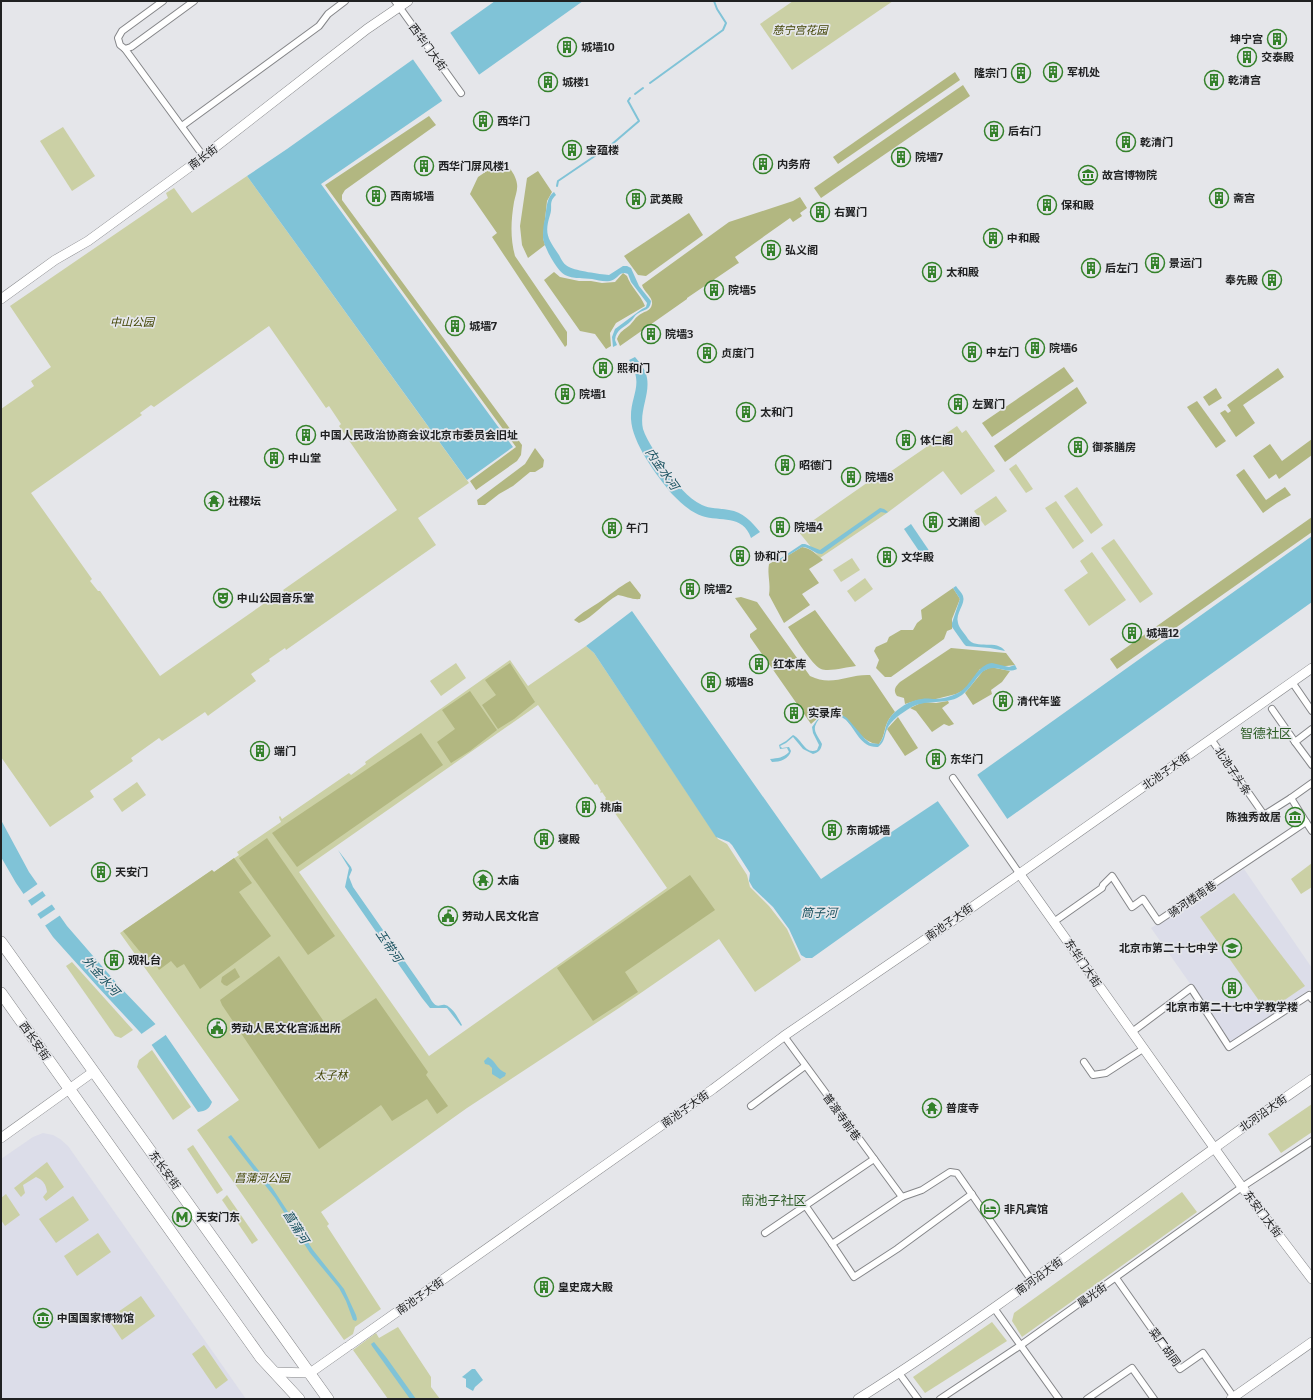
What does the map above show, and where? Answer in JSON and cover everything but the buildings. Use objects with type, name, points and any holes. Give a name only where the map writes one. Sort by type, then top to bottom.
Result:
[{"type":"highway","name":"东长安街","points":[[1,942],[328,1399]]},
{"type":"highway","name":"西长安街","points":[[1,992],[69,1089]]},
{"type":"highway","points":[[69,1089],[261,1358],[299,1399]]},
{"type":"street","points":[[163,1],[122,31],[118,38],[120,45],[125,49],[204,157]]},
{"type":"street","points":[[125,49],[131,47],[194,1]]},
{"type":"street","points":[[182,126],[319,26],[328,14],[345,1]]},
{"type":"street","name":"南长街","points":[[1,299],[55,260],[88,241],[204,157],[397,4],[408,1]]},
{"type":"street","name":"西华门大街","points":[[397,4],[462,93]]},
{"type":"street","name":"北池子大街","points":[[1019,873],[1312,668]]},
{"type":"street","points":[[1292,682],[1312,711]]},
{"type":"street","points":[[1272,710],[1312,766]]},
{"type":"street","points":[[1295,742],[1312,730]]},
{"type":"street","name":"北池子头条","points":[[1211,739],[1264,815],[1291,798]]},
{"type":"street","name":"东华门大街","points":[[953,778],[1019,873],[1055,921],[1143,1049],[1215,1148]]},
{"type":"street","points":[[1312,783],[1291,798],[1312,831]]},
{"type":"street","name":"骑河楼南巷","points":[[1055,921],[1102,888],[1112,876],[1132,907],[1143,899],[1158,921],[1306,822]]},
{"type":"street","name":"南池子大街","points":[[310,1374],[713,1089],[784,1036],[1019,873]]},
{"type":"street","points":[[1132,1032],[1191,988],[1229,1047],[1309,995],[1312,999]]},
{"type":"street","name":"普渡寺前巷","points":[[784,1036],[902,1197]]},
{"type":"street","points":[[1084,1062],[1093,1075],[1106,1073],[1143,1049]]},
{"type":"street","points":[[751,1106],[805,1066]]},
{"type":"street","points":[[1,1138],[93,1072]]},
{"type":"street","name":"北河沿大街","points":[[1215,1148],[1312,1079]]},
{"type":"street","name":"晨光街","points":[[940,1399],[1021,1345],[1242,1187],[1312,1141]]},
{"type":"street","name":"东安门大街","points":[[1215,1148],[1242,1187],[1312,1279]]},
{"type":"street","name":"南河沿大街","points":[[858,1399],[994,1308],[1215,1148]]},
{"type":"street","points":[[765,1233],[874,1159]]},
{"type":"street","points":[[832,1244],[902,1197],[922,1190],[950,1172],[957,1173],[1032,1281]]},
{"type":"street","points":[[806,1205],[854,1277],[897,1249],[972,1194]]},
{"type":"street","name":"菜厂胡同","points":[[1116,1278],[1180,1369],[1203,1354],[1233,1398]]},
{"type":"street","points":[[994,1308],[1059,1399]]},
{"type":"street","points":[[1233,1398],[1312,1342]]},
{"type":"street","points":[[1087,1399],[1132,1368],[1154,1399]]},
{"type":"street","points":[[274,1372],[310,1374]]},
{"type":"street","points":[[899,1373],[918,1399]]},
{"type":"shaded area","name":"北京市第二十七中学","points":[[1244,869],[1312,968],[1312,988],[1231,1042],[1151,928]]},
{"type":"shaded area","points":[[43,1133],[53,1135],[68,1146],[246,1399],[1,1399],[1,1159],[33,1137]]},
{"type":"green space","name":"慈宁宫花园","points":[[793,1],[893,1],[792,70],[760,24]]},
{"type":"green space","points":[[955,72],[960,80],[838,164],[833,157]]},
{"type":"green space","points":[[963,85],[970,96],[821,198],[814,188]]},
{"type":"green space","points":[[429,116],[436,125],[345,190],[342,195],[342,200],[522,445],[521,455],[517,461],[476,490],[470,481],[516,447],[325,185]]},
{"type":"green space","points":[[63,127],[95,176],[72,191],[40,141]]},
{"type":"green space","points":[[503,160],[514,174],[517,184],[512,222],[512,242],[515,256],[567,332],[567,345],[565,347],[492,237],[497,233],[470,194],[478,177]]},
{"type":"green space","points":[[538,171],[552,192],[547,201],[543,238],[545,245],[528,258],[522,245],[520,226],[527,178]]},
{"type":"green space","name":"中山公园","points":[[247,176],[469,483],[418,518],[436,545],[286,650],[285,648],[269,659],[270,661],[251,674],[256,681],[208,716],[205,712],[162,741],[159,738],[131,758],[133,761],[90,791],[94,797],[50,827],[1,757],[1,409],[34,386],[31,381],[51,367],[10,306],[168,198],[166,193],[174,188],[192,213]],"holes":[[[269,326],[326,408],[329,406],[341,424],[339,426],[397,510],[283,590],[285,593],[274,601],[272,598],[160,676],[100,591],[98,591],[90,581],[92,579],[31,493],[142,415],[140,413],[151,405],[154,407]]]},
{"type":"green space","points":[[800,197],[807,208],[800,213],[802,216],[793,222],[790,218],[735,257],[739,263],[620,346],[617,339],[621,332],[640,314],[651,307],[652,301],[642,285],[729,222],[793,201]]},
{"type":"green space","points":[[689,213],[703,235],[646,276],[638,275],[624,256]]},
{"type":"green space","points":[[554,272],[560,277],[579,281],[602,283],[615,282],[623,273],[627,276],[645,306],[616,323],[610,333],[611,346],[606,349],[595,334],[580,331],[544,280]]},
{"type":"green space","points":[[1064,367],[1074,381],[992,437],[982,423]]},
{"type":"green space","points":[[1278,368],[1284,377],[1243,405],[1255,423],[1236,437],[1220,413],[1225,410],[1228,413],[1231,411],[1227,405]]},
{"type":"green space","points":[[1077,387],[1087,403],[1005,462],[994,446]]},
{"type":"green space","points":[[1216,388],[1222,398],[1209,406],[1203,397]]},
{"type":"green space","points":[[1197,401],[1226,441],[1216,448],[1187,407]]},
{"type":"green space","points":[[957,426],[962,433],[966,430],[995,471],[961,495],[943,471],[887,513],[820,558],[798,531],[884,471],[887,474]]},
{"type":"green space","points":[[1312,439],[1312,455],[1279,479],[1276,474],[1269,479],[1253,456],[1270,444],[1282,461]]},
{"type":"green space","points":[[535,448],[544,460],[543,467],[535,472],[530,472],[513,486],[499,494],[485,505],[478,505],[477,500],[525,464]]},
{"type":"green space","points":[[1016,464],[1033,489],[1026,493],[1009,469]]},
{"type":"green space","points":[[1244,469],[1266,500],[1285,487],[1291,495],[1263,513],[1236,475]]},
{"type":"green space","points":[[1077,487],[1103,525],[1091,534],[1064,496]]},
{"type":"green space","points":[[996,496],[1007,511],[985,526],[974,511]]},
{"type":"green space","points":[[1056,501],[1084,541],[1073,549],[1045,508]]},
{"type":"green space","points":[[1312,517],[1312,532],[1117,669],[1110,659]]},
{"type":"green space","points":[[1114,539],[1153,594],[1140,603],[1101,548]]},
{"type":"green space","points":[[802,547],[811,550],[823,560],[809,569],[819,583],[802,594],[810,605],[784,623],[769,595],[769,564],[776,560],[779,561]]},
{"type":"green space","points":[[1092,552],[1126,600],[1089,626],[1064,590],[1088,573],[1080,561]]},
{"type":"green space","points":[[852,558],[860,570],[841,582],[833,570]]},
{"type":"green space","points":[[865,578],[873,589],[855,602],[847,591]]},
{"type":"green space","points":[[630,581],[641,595],[640,599],[618,595],[594,614],[579,623],[574,620],[583,612]]},
{"type":"green space","points":[[953,588],[960,599],[952,619],[952,629],[947,631],[944,639],[891,677],[885,677],[876,668],[879,660],[874,651],[876,647],[887,642],[889,637],[901,630],[913,630],[917,623],[922,619],[921,610]]},
{"type":"green space","points":[[741,597],[757,602],[810,676],[818,679],[833,680],[870,675],[895,712],[886,725],[879,744],[864,738],[842,715],[828,713],[820,716],[811,724],[750,637],[750,634],[757,629],[735,598]]},
{"type":"green space","points":[[815,610],[856,666],[824,670],[813,662],[804,650],[788,627]]},
{"type":"green space","name":"太子林","points":[[586,646],[594,653],[718,839],[727,844],[747,875],[750,887],[769,906],[787,929],[801,960],[755,992],[719,939],[619,1008],[467,1108],[321,1212],[329,1224],[327,1226],[381,1309],[355,1327],[353,1334],[344,1340],[197,1130],[239,1100],[120,933],[212,870],[214,872],[239,855],[237,852],[281,822],[280,816],[282,819],[349,773],[351,775],[366,764],[365,762],[510,660],[528,686]],"holes":[[[538,705],[595,785],[597,784],[601,791],[600,792],[602,792],[606,798],[605,799],[611,805],[610,806],[667,888],[429,1056],[299,872]]]},
{"type":"green space","points":[[951,648],[1006,653],[1015,665],[980,669],[969,685],[964,690],[956,694],[936,699],[918,700],[905,704],[904,698],[897,696],[896,694],[895,689],[897,685]]},
{"type":"green space","points":[[456,663],[466,678],[441,696],[430,681]]},
{"type":"green space","points":[[510,663],[535,702],[514,719],[498,729],[482,705],[496,695],[485,680]]},
{"type":"green space","points":[[989,668],[1010,671],[1002,682],[991,690],[992,694],[973,705],[965,693],[983,671]]},
{"type":"green space","points":[[470,691],[497,730],[470,751],[451,763],[437,742],[455,729],[442,710]]},
{"type":"green space","points":[[948,701],[949,703],[942,708],[954,724],[949,726],[944,724],[932,732],[916,711],[910,708],[923,702],[936,703]]},
{"type":"green space","points":[[898,717],[918,748],[905,756],[887,729]]},
{"type":"green space","points":[[421,733],[443,765],[297,867],[272,833]]},
{"type":"green space","points":[[137,782],[146,795],[122,812],[113,799]]},
{"type":"green space","points":[[267,838],[335,936],[308,955],[239,858]]},
{"type":"green space","points":[[234,858],[252,883],[239,892],[271,936],[200,989],[184,964],[177,968],[171,961],[159,970],[151,956],[146,959],[123,931],[212,870],[214,872]]},
{"type":"green space","points":[[1312,863],[1312,887],[1301,894],[1291,879]]},
{"type":"green space","points":[[690,875],[715,910],[625,972],[638,992],[593,1021],[557,968]]},
{"type":"green space","points":[[1234,893],[1305,986],[1267,1012],[1200,917]]},
{"type":"green space","points":[[279,956],[329,1029],[376,998],[428,1072],[426,1075],[448,1106],[437,1114],[427,1099],[392,1121],[381,1105],[319,1149],[220,1000]]},
{"type":"green space","points":[[72,962],[133,1030],[121,1038],[115,1036],[66,966]]},
{"type":"green space","points":[[235,968],[240,977],[227,986],[224,985],[221,982],[222,977]]},
{"type":"green space","points":[[152,1050],[191,1107],[173,1120],[137,1067],[139,1060]]},
{"type":"green space","points":[[1312,1104],[1312,1132],[1281,1153],[1268,1134]]},
{"type":"green space","points":[[193,1145],[223,1190],[217,1194],[187,1149]]},
{"type":"green space","points":[[47,1162],[64,1187],[46,1201],[43,1197],[47,1192],[46,1187],[41,1179],[36,1177],[23,1185],[25,1193],[21,1197],[14,1188]]},
{"type":"green space","points":[[1182,1192],[1197,1212],[1022,1337],[1012,1321],[1014,1313]]},
{"type":"green space","points":[[6,1194],[20,1215],[5,1226],[1,1220],[1,1198]]},
{"type":"green space","points":[[227,1195],[258,1240],[252,1244],[222,1200]]},
{"type":"green space","points":[[73,1196],[89,1220],[56,1243],[39,1219]]},
{"type":"green space","points":[[98,1233],[111,1252],[77,1276],[64,1256]]},
{"type":"green space","points":[[141,1296],[155,1316],[122,1340],[108,1319]]},
{"type":"green space","points":[[992,1322],[1007,1341],[925,1393],[913,1377]]},
{"type":"green space","points":[[398,1327],[431,1377],[431,1387],[440,1399],[388,1399],[353,1350],[376,1333],[379,1338]]},
{"type":"green space","points":[[204,1345],[228,1380],[216,1389],[192,1354]]},
{"type":"water","points":[[495,1],[583,1],[442,101],[321,184],[513,447],[467,480],[247,176]]},
{"type":"water","points":[[554,192],[556,195],[551,202],[551,212],[547,232],[550,240],[564,263],[567,266],[577,270],[609,275],[623,266],[627,266],[631,268],[639,286],[651,301],[648,308],[636,315],[617,333],[615,340],[617,345],[613,347],[612,337],[615,329],[646,307],[647,303],[631,282],[628,274],[623,273],[613,280],[605,281],[571,277],[565,275],[558,269],[548,253],[543,238],[548,202],[549,198]]},
{"type":"water","name":"内金水河","points":[[635,357],[644,369],[648,384],[642,416],[643,429],[651,445],[671,476],[692,499],[708,507],[734,511],[743,515],[760,532],[751,538],[747,530],[737,522],[709,518],[693,512],[672,494],[659,478],[640,449],[632,428],[631,411],[636,390],[636,376],[629,360]]},
{"type":"water","points":[[880,508],[888,512],[881,512],[822,554],[802,547],[779,561],[769,553],[778,560],[802,544],[820,550]]},
{"type":"water","points":[[911,524],[930,552],[923,557],[904,529]]},
{"type":"water","name":"筒子河","points":[[1312,536],[1312,602],[812,958],[806,958],[801,955],[789,929],[773,907],[753,888],[749,881],[750,873],[732,845],[729,842],[716,837],[594,653],[586,646],[632,611],[821,879],[977,775]]},
{"type":"water","points":[[956,586],[964,599],[957,619],[961,629],[968,639],[976,644],[1001,647],[1005,651],[966,646],[964,644],[952,627],[960,599],[953,588]]},
{"type":"water","points":[[992,663],[1009,667],[1015,665],[1017,669],[1010,671],[995,668],[988,669],[980,674],[966,691],[957,698],[916,705],[910,708],[891,723],[887,729],[883,741],[878,747],[867,745],[859,738],[846,720],[842,717],[830,714],[825,715],[818,720],[815,727],[815,732],[822,744],[818,752],[813,754],[803,749],[793,737],[780,746],[782,748],[789,747],[791,751],[784,760],[772,762],[770,759],[782,757],[789,752],[787,748],[780,749],[779,745],[793,735],[807,749],[813,751],[817,750],[819,745],[813,733],[812,727],[820,716],[828,713],[842,715],[847,718],[865,739],[870,743],[879,744],[882,740],[888,721],[891,716],[901,707],[918,700],[941,698],[958,693],[967,686],[982,668]]},
{"type":"water","name":"外金水河","points":[[1,820],[29,872],[67,926],[120,987],[165,1034],[212,1102],[207,1109],[198,1112],[151,1044],[53,937],[16,883],[1,857]]},
{"type":"water","name":"玉带河","points":[[338,850],[351,867],[352,870],[349,877],[353,887],[432,1001],[437,1006],[446,1005],[451,1009],[458,1018],[462,1025],[461,1026],[447,1008],[430,1008],[422,998],[345,887],[349,868]]},
{"type":"water","points":[[488,1057],[503,1072],[506,1073],[505,1076],[500,1079],[492,1074],[492,1068],[485,1064],[484,1061]]},
{"type":"water","name":"菖蒲河","points":[[231,1135],[273,1189],[313,1250],[344,1289],[356,1315],[356,1321],[353,1320],[346,1301],[339,1288],[310,1253],[275,1198],[228,1137]]},
{"type":"water","points":[[374,1342],[416,1399],[410,1399],[372,1346],[371,1344]]},
{"type":"water","points":[[472,1369],[475,1369],[483,1380],[475,1387],[473,1391],[466,1387],[466,1379],[462,1377]]},
{"type":"pier","points":[[449,31],[480,76],[443,102],[412,58]]},
{"type":"pier","points":[[976,773],[1008,820],[970,847],[937,800]]},
{"type":"pier","points":[[39,883],[44,890],[26,902],[22,895]]},
{"type":"pier","points":[[48,894],[54,903],[36,915],[30,907]]},
{"type":"pier","points":[[57,908],[62,914],[43,927],[39,920]]},
{"type":"pier","points":[[157,1023],[167,1034],[150,1046],[140,1035]]},
{"type":"waterway","points":[[650,83],[723,30],[726,23],[714,1]]},
{"type":"waterway","points":[[635,94],[643,88]]},
{"type":"waterway","points":[[557,186],[558,181],[611,145],[639,121],[628,101],[630,98]]},
{"type":"place","name":"坤宁宫","points":[[1277,39]]},
{"type":"place","name":"城墙10","points":[[567,47]]},
{"type":"place","name":"交泰殿","points":[[1247,57]]},
{"type":"place","name":"军机处","points":[[1053,72]]},
{"type":"place","name":"隆宗门","points":[[1021,73]]},
{"type":"place","name":"乾清宫","points":[[1214,80]]},
{"type":"place","name":"城楼1","points":[[548,82]]},
{"type":"place","name":"西华门","points":[[483,121]]},
{"type":"place","name":"后右门","points":[[994,131]]},
{"type":"place","name":"乾清门","points":[[1126,142]]},
{"type":"place","name":"宝蕴楼","points":[[572,150]]},
{"type":"place","name":"院墙7","points":[[901,157]]},
{"type":"place","name":"内务府","points":[[763,164]]},
{"type":"place","name":"西华门屏风楼1","points":[[424,166]]},
{"type":"place","name":"故宫博物院","points":[[1088,175]]},
{"type":"place","name":"西南城墙","points":[[376,196]]},
{"type":"place","name":"斋宫","points":[[1219,198]]},
{"type":"place","name":"武英殿","points":[[636,199]]},
{"type":"place","name":"保和殿","points":[[1047,205]]},
{"type":"place","name":"右翼门","points":[[820,212]]},
{"type":"place","name":"中和殿","points":[[993,238]]},
{"type":"place","name":"弘义阁","points":[[771,250]]},
{"type":"place","name":"景运门","points":[[1155,263]]},
{"type":"place","name":"后左门","points":[[1091,268]]},
{"type":"place","name":"太和殿","points":[[932,272]]},
{"type":"place","name":"奉先殿","points":[[1272,280]]},
{"type":"place","name":"院墙5","points":[[714,290]]},
{"type":"place","name":"城墙7","points":[[455,326]]},
{"type":"place","name":"院墙3","points":[[651,334]]},
{"type":"place","name":"院墙6","points":[[1035,348]]},
{"type":"place","name":"中左门","points":[[972,352]]},
{"type":"place","name":"贞度门","points":[[707,353]]},
{"type":"place","name":"熙和门","points":[[603,368]]},
{"type":"place","name":"院墙1","points":[[565,394]]},
{"type":"place","name":"左翼门","points":[[958,404]]},
{"type":"place","name":"太和门","points":[[746,412]]},
{"type":"place","name":"中国人民政治协商会议北京市委员会旧址","points":[[306,435]]},
{"type":"place","name":"体仁阁","points":[[906,440]]},
{"type":"place","name":"御茶膳房","points":[[1078,447]]},
{"type":"place","name":"中山堂","points":[[274,458]]},
{"type":"place","name":"昭德门","points":[[785,465]]},
{"type":"place","name":"院墙8","points":[[851,477]]},
{"type":"place","name":"社稷坛","points":[[214,501]]},
{"type":"place","name":"文渊阁","points":[[933,522]]},
{"type":"place","name":"院墙4","points":[[780,527]]},
{"type":"place","name":"午门","points":[[612,528]]},
{"type":"place","name":"协和门","points":[[740,556]]},
{"type":"place","name":"文华殿","points":[[887,557]]},
{"type":"place","name":"院墙2","points":[[690,589]]},
{"type":"place","name":"中山公园音乐堂","points":[[223,598]]},
{"type":"place","name":"城墙12","points":[[1132,633]]},
{"type":"place","name":"红本库","points":[[759,664]]},
{"type":"place","name":"城墙8","points":[[711,682]]},
{"type":"place","name":"清代年鉴","points":[[1003,701]]},
{"type":"place","name":"实录库","points":[[794,713]]},
{"type":"place","name":"端门","points":[[260,751]]},
{"type":"place","name":"东华门","points":[[936,759]]},
{"type":"place","name":"祧庙","points":[[586,807]]},
{"type":"place","name":"陈独秀故居","points":[[1295,817]]},
{"type":"place","name":"东南城墙","points":[[832,830]]},
{"type":"place","name":"寝殿","points":[[544,839]]},
{"type":"place","name":"天安门","points":[[101,872]]},
{"type":"place","name":"太庙","points":[[483,880]]},
{"type":"place","name":"劳动人民文化宫","points":[[448,916]]},
{"type":"place","name":"北京市第二十七中学","points":[[1232,948]]},
{"type":"place","name":"观礼台","points":[[114,960]]},
{"type":"place","name":"北京市第二十七中学教学楼","points":[[1232,988]]},
{"type":"place","name":"劳动人民文化宫派出所","points":[[217,1028]]},
{"type":"place","name":"普度寺","points":[[932,1108]]},
{"type":"place","name":"非凡宾馆","points":[[990,1209]]},
{"type":"place","name":"天安门东","points":[[182,1217]]},
{"type":"place","name":"皇史宬大殿","points":[[544,1287]]},
{"type":"place","name":"中国国家博物馆","points":[[43,1318]]},
{"type":"district","name":"智德社区","points":[[1266,733]]},
{"type":"district","name":"南池子社区","points":[[774,1200]]},
{"type":"park label","name":"菖蒲河公园","points":[[262,1178]]}]
